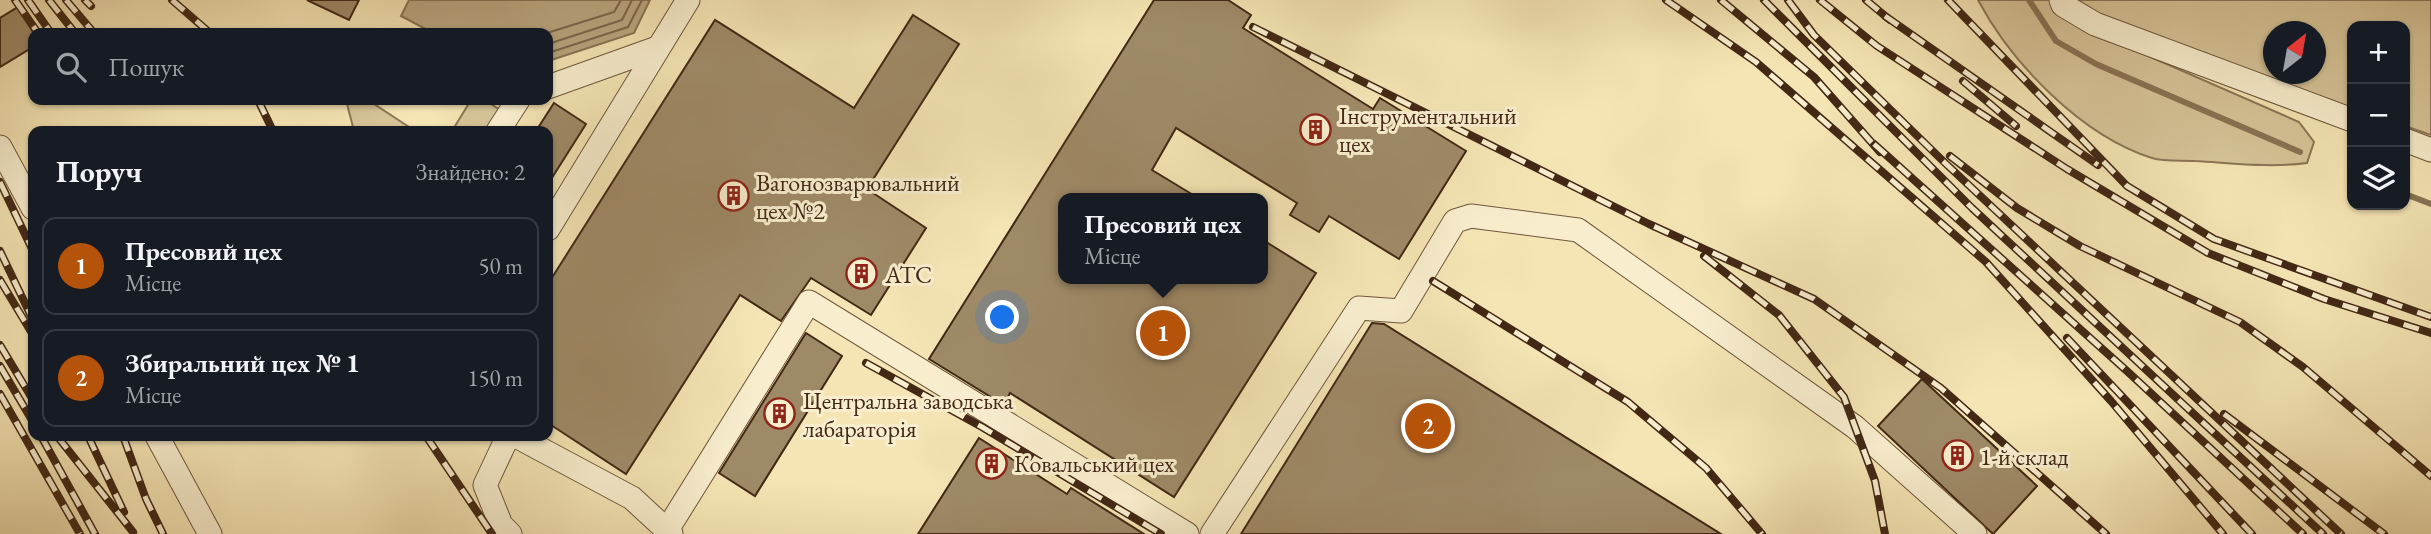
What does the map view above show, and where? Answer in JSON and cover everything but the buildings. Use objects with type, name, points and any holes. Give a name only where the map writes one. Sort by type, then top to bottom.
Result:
[{"type":"lane","points":[[553,221],[688,0]]},
{"type":"lane","points":[[2062,0],[2063,5],[2095,24],[2347,118]]},
{"type":"lane","points":[[553,84],[657,48]]},
{"type":"lane","points":[[501,126],[515,105]]},
{"type":"lane","points":[[2410,142],[2431,150]]},
{"type":"lane","points":[[0,147],[28,199]]},
{"type":"lane","points":[[1212,534],[1359,307],[1401,311],[1455,221],[1471,216],[1578,230],[1855,426],[1975,534]]},
{"type":"lane","points":[[525,441],[632,498],[669,532],[809,302],[1187,534]]},
{"type":"lane","points":[[160,441],[210,534]]},
{"type":"lane","points":[[506,441],[485,485],[501,525],[510,534]]},
{"type":"shaded area","points":[[1978,0],[2052,0],[2068,21],[2299,122],[2314,142],[2307,163],[2265,165],[2162,160],[2126,148],[2100,133],[2052,95],[2010,49]]},
{"type":"shaded area","points":[[2073,0],[2431,0],[2431,135],[2410,128],[2410,21],[2347,21],[2347,108],[2278,84],[2326,84],[2326,21],[2263,21],[2263,79],[2117,27]]},
{"type":"shaded area","points":[[347,105],[376,105],[407,126],[353,126]]},
{"type":"shaded area","points":[[468,105],[492,105],[503,112],[494,126],[455,126]]},
{"type":"water","points":[[409,0],[650,0],[634,33],[553,59],[553,28],[424,28],[401,16]]},
{"type":"waterway","points":[[2029,0],[2056,41],[2096,64],[2300,152]]},
{"type":"waterway","points":[[2410,196],[2431,204]]},
{"type":"railway","points":[[15,0],[35,28]]},
{"type":"railway","points":[[28,0],[48,28]]},
{"type":"railway","points":[[49,0],[71,28]]},
{"type":"railway","points":[[66,0],[90,28]]},
{"type":"railway","points":[[85,0],[91,6]]},
{"type":"railway","points":[[172,0],[204,28]]},
{"type":"railway","points":[[1666,0],[1756,62],[1986,262],[2111,401],[2223,534]]},
{"type":"railway","points":[[1721,0],[1814,77],[1880,152]]},
{"type":"railway","points":[[1764,0],[1972,208],[2323,534]]},
{"type":"railway","points":[[1788,0],[1814,35],[1943,161],[2341,534]]},
{"type":"railway","points":[[1820,0],[1877,46],[2067,169],[2208,253],[2324,299],[2431,333]]},
{"type":"railway","points":[[1866,0],[1890,20]]},
{"type":"railway","points":[[1948,0],[2127,186],[2214,239],[2431,317]]},
{"type":"railway","points":[[1885,16],[2098,165]]},
{"type":"railway","points":[[1253,27],[1649,224],[1814,299],[1941,388],[2106,534]]},
{"type":"railway","points":[[1963,81],[2016,126]]},
{"type":"railway","points":[[260,105],[271,126]]},
{"type":"railway","points":[[1874,144],[2128,372],[2303,534]]},
{"type":"railway","points":[[1950,156],[2017,208],[2080,246],[2240,322],[2303,367],[2431,476]]},
{"type":"railway","points":[[0,182],[28,241]]},
{"type":"railway","points":[[0,251],[28,310]]},
{"type":"railway","points":[[1704,256],[1779,315],[1844,397],[1875,481],[1885,534]]},
{"type":"railway","points":[[0,280],[28,327]]},
{"type":"railway","points":[[1433,281],[1628,402],[1706,468],[1762,534]]},
{"type":"railway","points":[[2067,338],[2252,534]]},
{"type":"railway","points":[[0,345],[28,392]]},
{"type":"railway","points":[[866,363],[982,427],[1161,534]]},
{"type":"railway","points":[[0,366],[28,414]]},
{"type":"railway","points":[[0,394],[80,534]]},
{"type":"railway","points":[[2224,414],[2384,534]]},
{"type":"railway","points":[[44,441],[95,534]]},
{"type":"railway","points":[[61,441],[133,532]]},
{"type":"railway","points":[[90,441],[124,512]]},
{"type":"railway","points":[[125,441],[146,499],[163,534]]},
{"type":"railway","points":[[429,441],[492,534]]},
{"type":"place","name":"Інструментальний цех","points":[[1316,129]]},
{"type":"place","name":"Вагонозварювальний цех №2","points":[[733,196]]},
{"type":"place","name":"АТС","points":[[862,274]]},
{"type":"place","name":"Пресовий цех","points":[[1163,333]]},
{"type":"place","name":"Центральна заводська лабараторія","points":[[780,414]]},
{"type":"place","name":"Збиральний цех № 1","points":[[1428,426]]},
{"type":"place","name":"1-й склад","points":[[1957,456]]},
{"type":"place","name":"Ковальський цех","points":[[991,463]]}]
